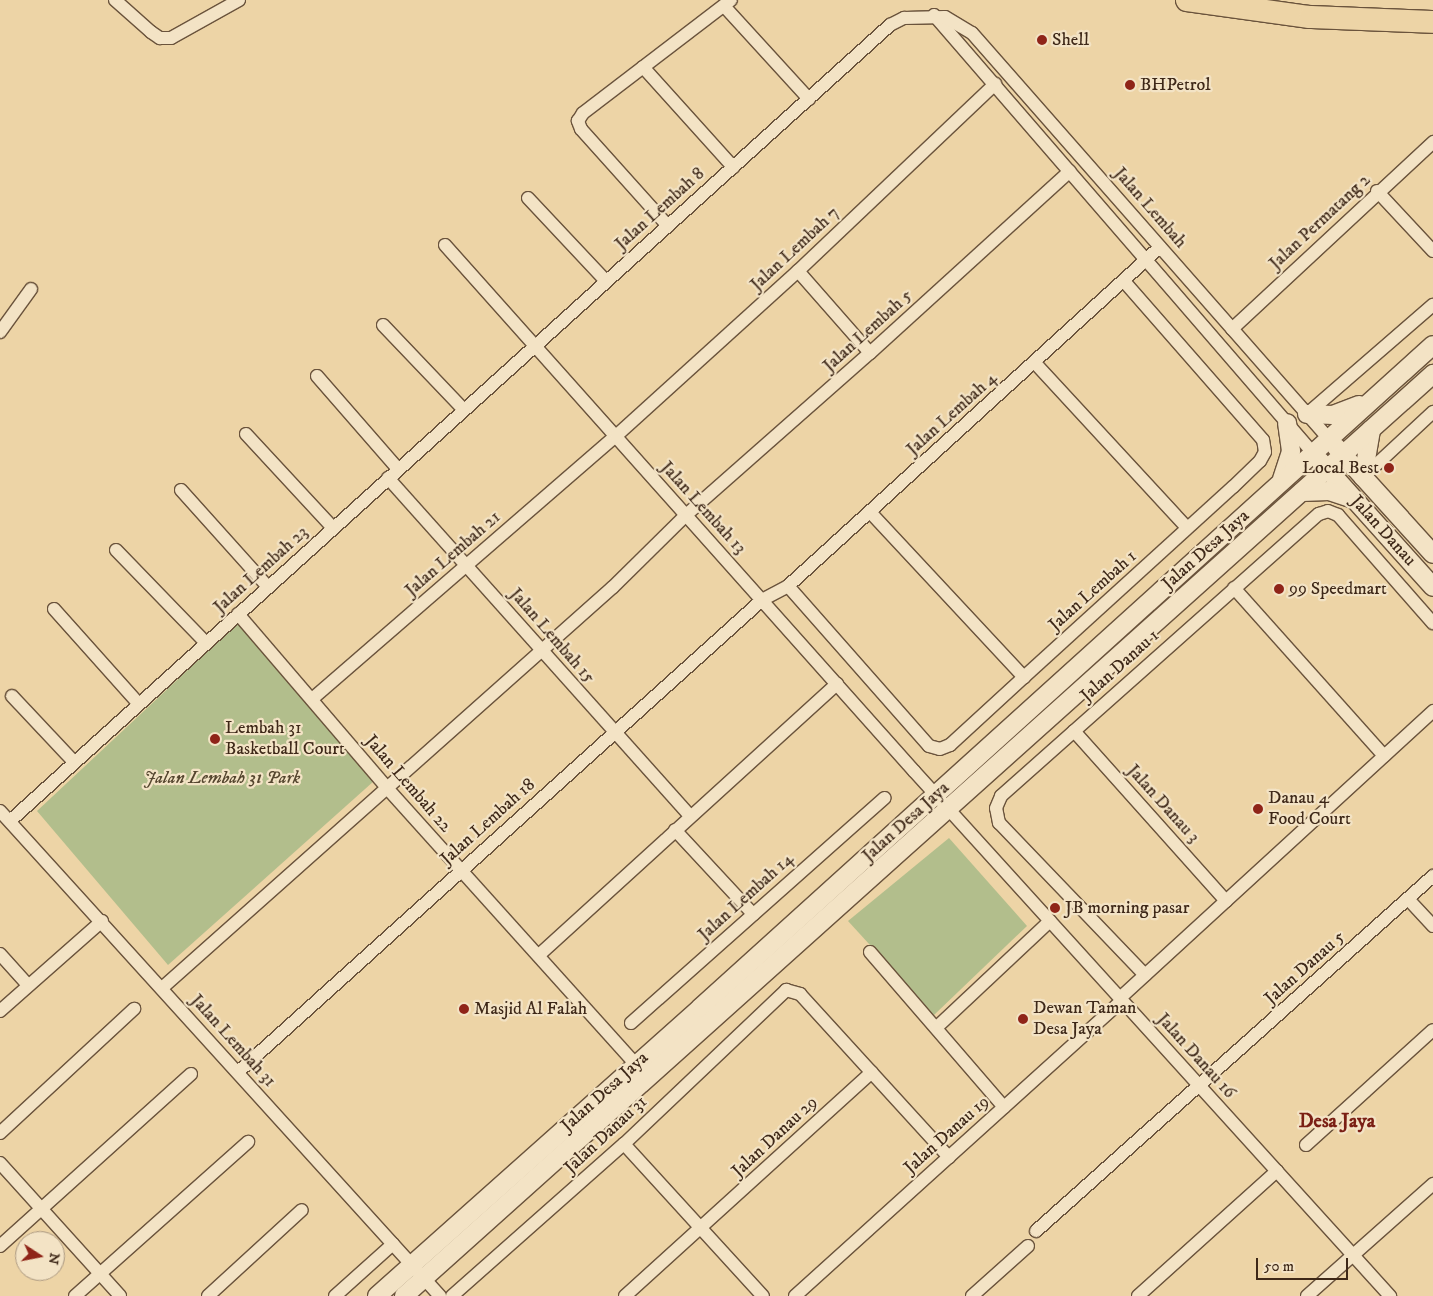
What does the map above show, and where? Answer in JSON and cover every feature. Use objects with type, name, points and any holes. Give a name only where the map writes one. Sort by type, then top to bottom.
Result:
[{"type":"highway","points":[[1187,0],[1310,17],[1433,22]]},
{"type":"main road","name":"Jalan Desa Jaya","points":[[377,1296],[1433,345]]},
{"type":"main road","name":"Jalan Desa Jaya","points":[[404,1296],[950,811],[1433,374]]},
{"type":"main road","points":[[1307,414],[1333,415],[1372,400]]},
{"type":"main road","points":[[1279,484],[1291,451],[1287,422]]},
{"type":"main road","points":[[1363,477],[1371,430]]},
{"type":"main road","name":"Jalan Danau","points":[[1329,439],[1433,554]]},
{"type":"main road","name":"Jalan Danau","points":[[1313,453],[1433,587]]},
{"type":"main road","points":[[1302,492],[1330,491],[1354,500]]},
{"type":"street","points":[[115,0],[160,38],[170,38],[239,0]]},
{"type":"street","points":[[668,226],[581,129],[578,120],[583,113],[728,3],[809,99]]},
{"type":"street","name":"Jalan Lembah","points":[[809,99],[890,25],[914,16],[934,15],[945,17],[972,33],[1329,439]]},
{"type":"street","name":"Jalan Lembah","points":[[934,15],[1313,453]]},
{"type":"street","points":[[643,67],[733,167]]},
{"type":"street","name":"Jalan Lembah 7","points":[[616,436],[798,271],[995,84]]},
{"type":"street","name":"Jalan Lembah 8","points":[[535,346],[809,99]]},
{"type":"street","name":"Jalan Permatang 2","points":[[1232,329],[1377,191],[1433,142]]},
{"type":"street","name":"Jalan Lembah 5","points":[[686,515],[870,353],[1070,171]]},
{"type":"street","points":[[1377,191],[1433,251]]},
{"type":"street","points":[[528,198],[606,282]]},
{"type":"street","name":"Jalan Lembah 13","points":[[446,245],[935,795]]},
{"type":"street","name":"Jalan Lembah 4","points":[[762,600],[788,586],[1124,282],[1160,247]]},
{"type":"street","points":[[798,271],[870,353]]},
{"type":"street","name":"Jalan Lembah 1","points":[[788,586],[929,746],[940,749],[950,745],[1260,461],[1265,446],[1124,282]]},
{"type":"street","points":[[0,332],[31,289]]},
{"type":"street","points":[[1307,414],[1433,305]]},
{"type":"street","points":[[383,324],[464,410]]},
{"type":"street","name":"Jalan Lembah 23","points":[[10,821],[535,346]]},
{"type":"street","points":[[1035,363],[1188,528]]},
{"type":"street","points":[[317,376],[398,469]]},
{"type":"street","points":[[1363,477],[1433,412]]},
{"type":"street","points":[[246,434],[333,528]]},
{"type":"street","name":"Jalan Lembah 21","points":[[312,699],[616,436]]},
{"type":"street","name":"Jalan Lembah 15","points":[[388,478],[542,649],[614,734],[690,816]]},
{"type":"street","points":[[181,490],[268,587]]},
{"type":"street","name":"Jalan Danau 1","points":[[1144,975],[997,818],[998,802],[1005,791],[1315,517],[1328,511],[1342,518],[1433,623]]},
{"type":"street","points":[[870,512],[1024,677]]},
{"type":"street","points":[[162,988],[612,587],[686,515]]},
{"type":"street","points":[[116,550],[206,643]]},
{"type":"street","points":[[1234,588],[1384,756]]},
{"type":"street","name":"Jalan Lembah 18","points":[[238,1072],[461,869],[762,600]]},
{"type":"street","points":[[54,609],[139,704]]},
{"type":"street","name":"Jalan Lembah 22","points":[[238,614],[387,788],[635,1064]]},
{"type":"street","points":[[539,955],[837,684]]},
{"type":"street","points":[[12,696],[74,762]]},
{"type":"street","name":"Jalan Danau 19","points":[[795,1296],[1004,1107],[1121,999],[1144,975],[1433,711]]},
{"type":"street","name":"Jalan Danau 3","points":[[1074,731],[1226,901]]},
{"type":"street","name":"Jalan Danau 16","points":[[935,795],[1390,1296]]},
{"type":"street","name":"Jalan Lembah 14","points":[[631,1023],[884,798]]},
{"type":"street","name":"Jalan Lembah 31","points":[[0,810],[238,1072],[300,1145],[440,1296]]},
{"type":"street","points":[[675,830],[752,914]]},
{"type":"street","name":"Jalan Danau 5","points":[[1036,1231],[1200,1087],[1433,876]]},
{"type":"street","points":[[1408,898],[1433,926]]},
{"type":"street","points":[[0,1011],[102,921]]},
{"type":"street","points":[[937,1027],[1050,921]]},
{"type":"street","points":[[870,952],[937,1027],[1004,1107]]},
{"type":"street","points":[[0,954],[28,985]]},
{"type":"street","name":"Jalan Danau 31","points":[[452,1296],[624,1144],[780,995],[791,990],[800,994],[872,1072]]},
{"type":"street","points":[[0,1133],[134,1009]]},
{"type":"street","points":[[1306,1145],[1433,1030]]},
{"type":"street","points":[[872,1072],[949,1157]]},
{"type":"street","name":"Jalan Danau 29","points":[[625,1296],[872,1072]]},
{"type":"street","points":[[0,1246],[191,1074]]},
{"type":"street","points":[[75,1296],[248,1142]]},
{"type":"street","points":[[624,1144],[763,1296]]},
{"type":"street","points":[[0,1163],[120,1296]]},
{"type":"street","points":[[1138,1296],[1276,1171]]},
{"type":"street","points":[[1308,1296],[1433,1184]]},
{"type":"street","points":[[208,1296],[302,1210]]},
{"type":"street","points":[[335,1296],[393,1244]]},
{"type":"street","points":[[972,1296],[1028,1246]]},
{"type":"green space","name":"Jalan Lembah 31 Park","points":[[238,623],[374,781],[168,965],[37,811]]},
{"type":"green space","points":[[949,838],[1027,926],[934,1015],[848,921]]},
{"type":"place","name":"Shell","points":[[1042,40]]},
{"type":"place","name":"BHPetrol","points":[[1130,85]]},
{"type":"place","name":"Local Best","points":[[1389,468]]},
{"type":"place","name":"99 Speedmart","points":[[1279,589]]},
{"type":"place","name":"Lembah 31 Basketball Court","points":[[215,739]]},
{"type":"place","name":"Danau 4 Food Court","points":[[1258,809]]},
{"type":"place","name":"JB morning pasar","points":[[1055,908]]},
{"type":"place","name":"Masjid Al Falah","points":[[464,1009]]},
{"type":"place","name":"Dewan Taman Desa Jaya","points":[[1023,1019]]},
{"type":"district","name":"Desa Jaya","points":[[1337,1121]]}]
